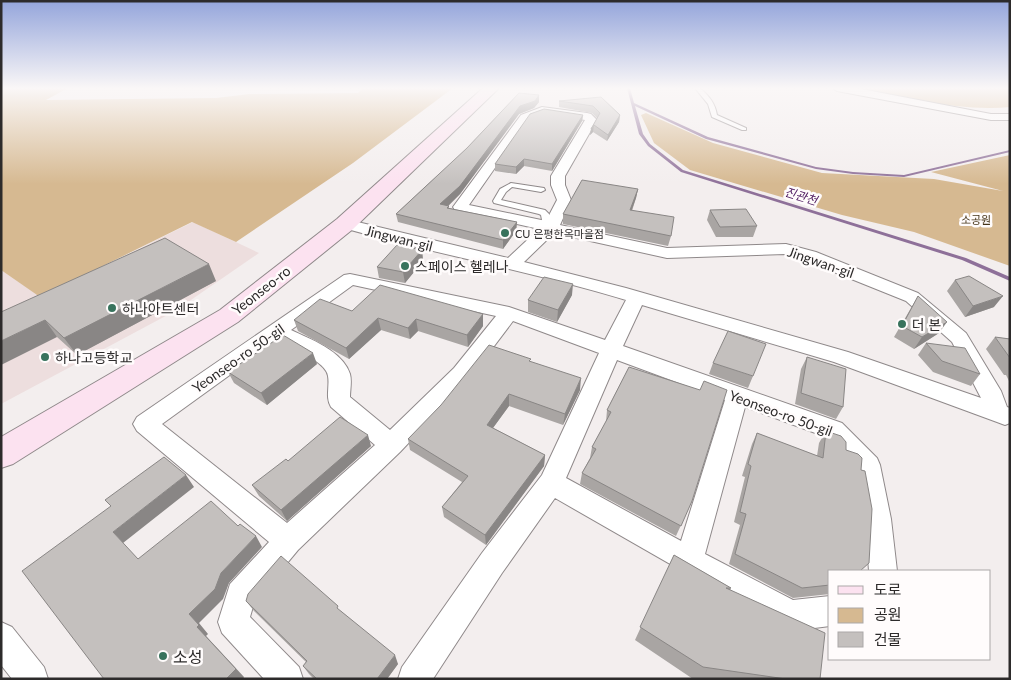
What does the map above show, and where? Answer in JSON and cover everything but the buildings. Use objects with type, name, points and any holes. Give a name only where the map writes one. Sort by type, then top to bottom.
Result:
[{"type":"main road","name":"Yeonseo-ro","points":[[1,454],[229,316],[345,224],[458,120]]},
{"type":"street","name":"Jingwan-gil","points":[[523,120],[460,207],[668,253],[786,248],[810,256],[912,297],[958,338],[1003,415]]},
{"type":"street","name":"Jingwan-gil","points":[[512,264],[546,226],[564,200],[558,185],[558,176],[591,120]]},
{"type":"street","name":"Jingwan-gil","points":[[345,224],[512,264],[841,357],[1003,415]]},
{"type":"street","name":"Yeonseo-ro 50-gil","points":[[288,541],[145,424],[350,279],[508,313],[834,430],[868,465],[878,519],[883,570]]},
{"type":"street","points":[[414,679],[492,563],[551,483],[610,349],[636,298]]},
{"type":"street","points":[[287,679],[233,622],[240,595],[288,541],[391,445],[462,373],[508,313]]},
{"type":"street","points":[[276,331],[333,362],[339,373],[337,388],[339,401],[391,445]]},
{"type":"street","points":[[689,561],[738,397]]},
{"type":"street","points":[[551,483],[791,616],[828,611]]},
{"type":"street","points":[[1,638],[32,679]]},
{"type":"lane","points":[[723,120],[744,129]]},
{"type":"lane","points":[[540,190],[511,185],[503,191],[497,201],[542,212],[545,214],[546,226]]},
{"type":"shaded area","name":"하나고등학교","points":[[193,222],[259,253],[175,311],[1,404],[1,270],[41,297]]},
{"type":"green space","points":[[1,120],[411,120],[353,163],[236,242],[192,222],[40,297],[1,270]]},
{"type":"green space","name":"소공원","points":[[643,120],[661,120],[713,143],[822,173],[934,179],[1003,191],[931,172],[1010,155],[1010,266],[914,232],[842,215],[690,170],[654,143]]},
{"type":"waterway","name":"진관천","points":[[637,120],[641,134],[649,145],[682,171],[964,259],[1010,279]]},
{"type":"waterway","points":[[668,120],[707,138],[816,168],[853,173],[904,176],[1010,151]]},
{"type":"place","name":"CU 은평한옥마을점","points":[[505,233]]},
{"type":"place","name":"스페이스 헬레나","points":[[405,266]]},
{"type":"place","name":"하나아트센터","points":[[112,308]]},
{"type":"place","name":"더 본","points":[[902,324]]},
{"type":"place","name":"하나고등학교","points":[[45,357]]},
{"type":"place","name":"소성","points":[[163,656]]}]
